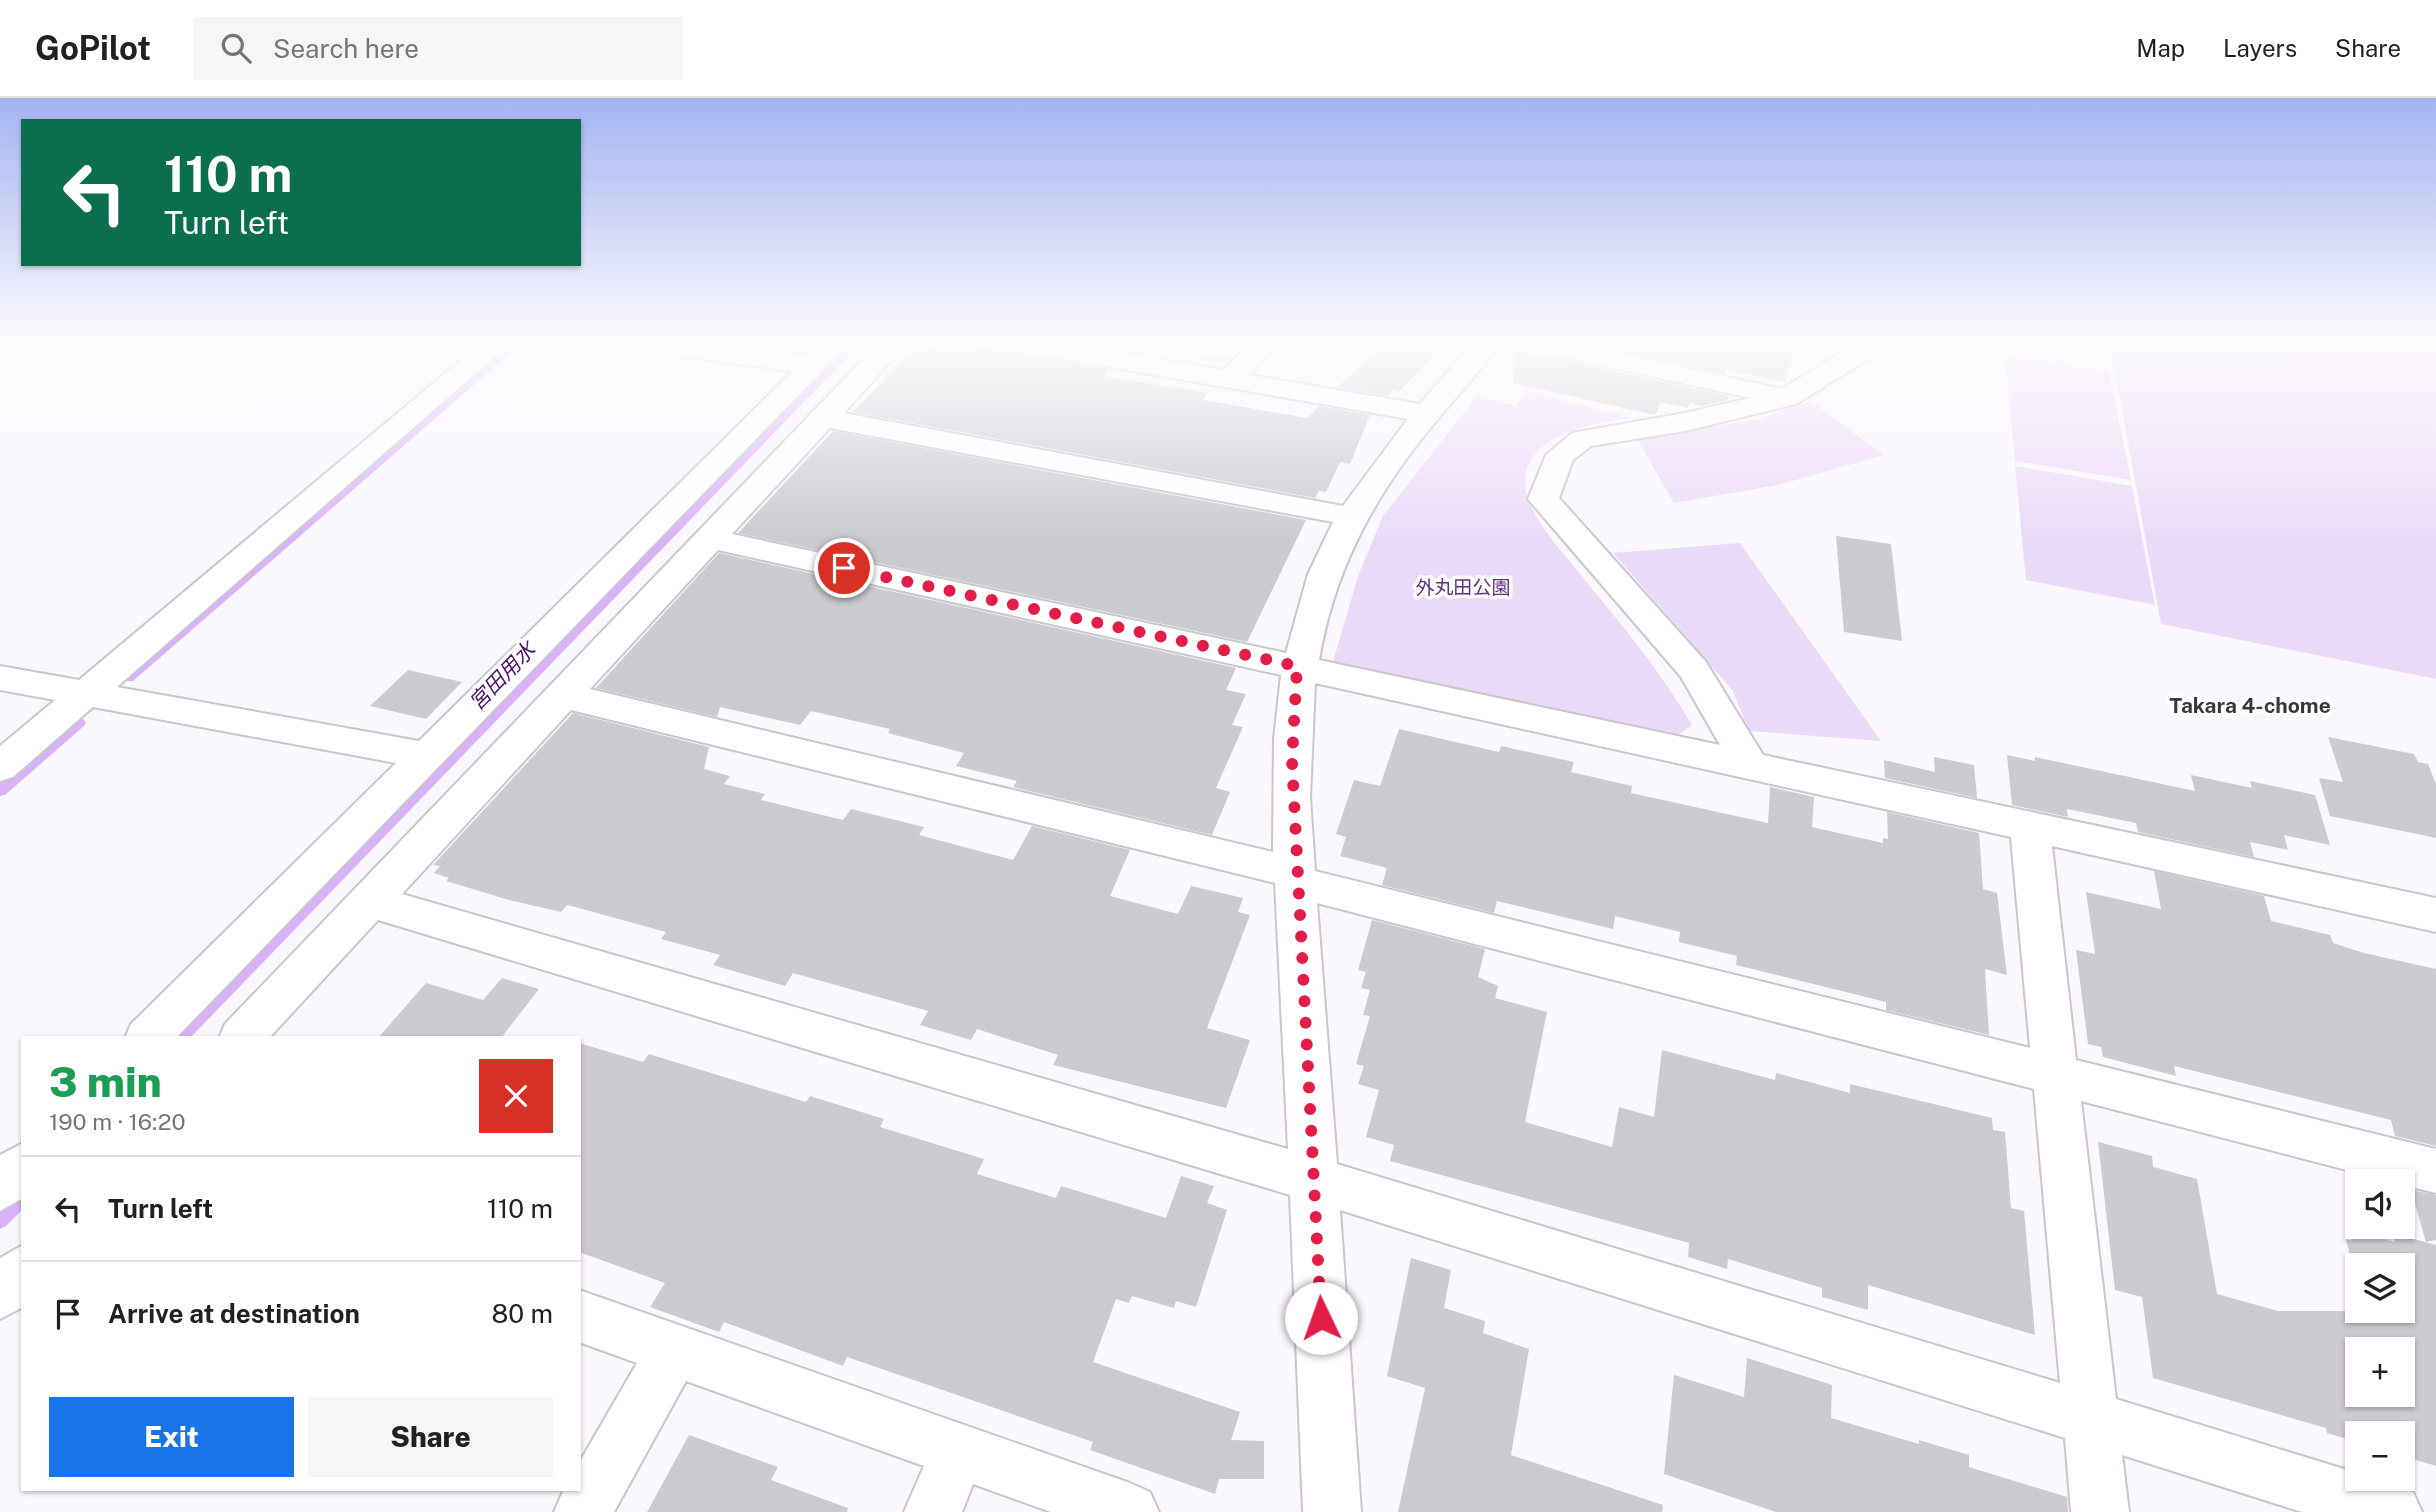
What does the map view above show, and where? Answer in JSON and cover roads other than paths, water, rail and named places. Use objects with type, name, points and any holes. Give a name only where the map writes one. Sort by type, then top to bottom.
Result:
[{"type":"street","points":[[0,767],[419,410]]},
{"type":"street","points":[[149,1036],[769,410]]},
{"type":"street","points":[[243,1036],[831,410]]},
{"type":"street","points":[[1405,410],[1428,414]]},
{"type":"street","points":[[1332,1512],[1296,877],[1292,761],[1297,666],[1323,576],[1349,516],[1431,410]]},
{"type":"street","points":[[1736,410],[1685,422],[1582,439],[1561,455],[1543,499],[1694,670],[1750,765]]},
{"type":"street","points":[[823,418],[1349,516]]},
{"type":"street","points":[[709,539],[2436,915]]},
{"type":"street","points":[[0,678],[425,755]]},
{"type":"street","points":[[562,695],[1296,877],[2436,1171]]},
{"type":"street","points":[[2030,826],[2100,1512]]},
{"type":"street","points":[[370,901],[1313,1179],[2393,1512]]},
{"type":"street","points":[[0,1188],[21,1167]]},
{"type":"street","points":[[0,1294],[21,1272]]},
{"type":"street","points":[[581,1317],[1130,1512]]},
{"type":"street","points":[[583,1512],[674,1350]]},
{"type":"street","points":[[933,1512],[958,1451]]},
{"type":"waterway","points":[[128,678],[439,410]]},
{"type":"waterway","name":"宮田用水","points":[[181,1036],[791,410]]},
{"type":"waterway","points":[[0,791],[79,723]]},
{"type":"waterway","name":"宮田用水","points":[[0,1220],[21,1199]]},
{"type":"district","name":"Takara 4-chome","points":[[2250,705]]},
{"type":"park label","name":"外丸田公園","points":[[1463,587]]}]
